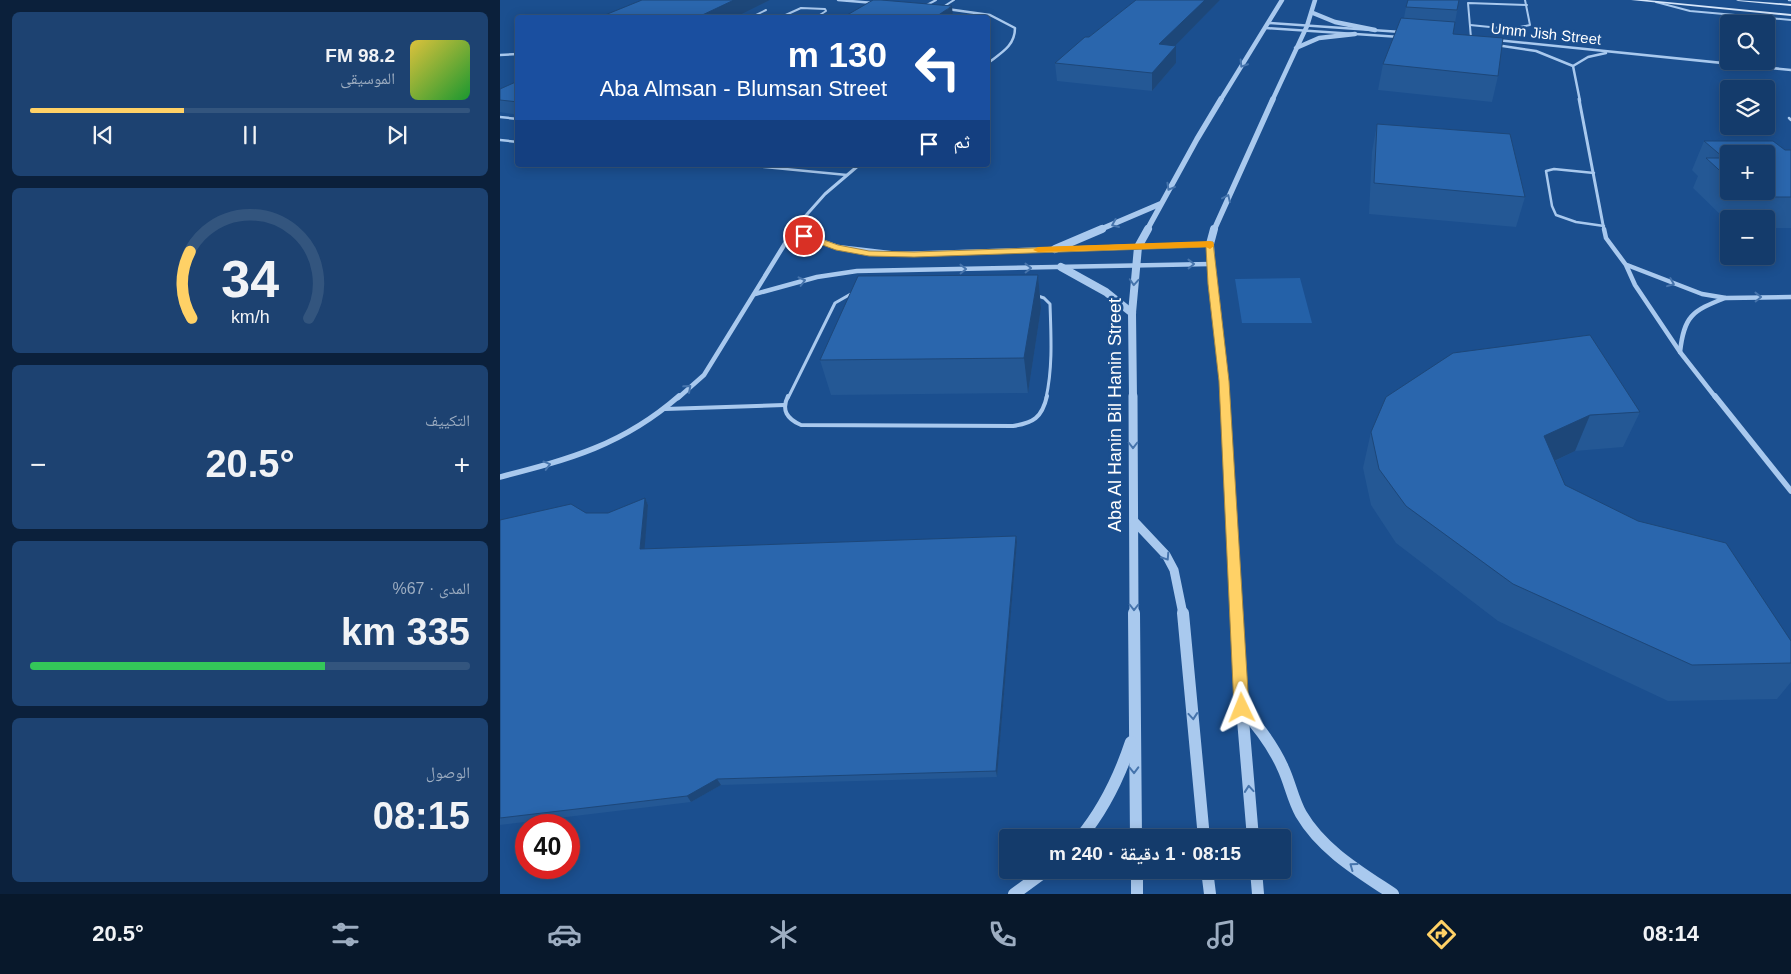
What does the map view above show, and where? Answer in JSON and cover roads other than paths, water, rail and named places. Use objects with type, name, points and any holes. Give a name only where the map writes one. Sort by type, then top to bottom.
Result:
[{"type":"main road","points":[[1633,0],[1791,15]]},
{"type":"main road","points":[[1738,0],[1791,2]]},
{"type":"street","points":[[838,0],[875,3]]},
{"type":"street","name":"Aba Al Hanin Bil Hanin Street","points":[[1136,829],[1132,313],[1138,247],[1196,139],[1282,0]]},
{"type":"street","points":[[1252,829],[1242,708],[1224,381],[1210,244],[1217,220],[1295,48],[1305,31],[1315,0]]},
{"type":"street","points":[[924,7],[933,8]]},
{"type":"street","points":[[942,8],[990,15],[1015,28],[1016,38],[1013,43],[990,60]]},
{"type":"street","points":[[1312,13],[1335,22],[1375,30]]},
{"type":"street","points":[[1267,25],[1404,32]]},
{"type":"street","points":[[1267,25],[1305,31],[1404,38]]},
{"type":"street","points":[[1295,48],[1319,38],[1355,34]]},
{"type":"street","name":"Umm Jish Street","points":[[1471,38],[1480,39]]},
{"type":"street","name":"Umm Jish Street","points":[[1490,40],[1791,70]]},
{"type":"street","points":[[1494,45],[1536,50],[1556,57],[1573,66]]},
{"type":"street","points":[[1573,66],[1588,57],[1617,52]]},
{"type":"street","points":[[500,55],[515,54]]},
{"type":"street","points":[[1573,66],[1606,238],[1626,265],[1635,285],[1680,352],[1791,491]]},
{"type":"street","points":[[500,477],[558,462],[606,445],[636,429],[665,408],[704,375],[794,231],[825,194],[857,167]]},
{"type":"street","points":[[1055,249],[1160,204]]},
{"type":"street","points":[[794,231],[836,248],[869,253],[914,254],[1210,244]]},
{"type":"street","points":[[755,294],[817,277],[857,271],[1211,264]]},
{"type":"street","points":[[1626,265],[1682,288],[1726,298],[1791,296]]},
{"type":"street","points":[[1061,267],[1106,292],[1132,313]]},
{"type":"street","points":[[1680,352],[1682,329],[1688,316],[1701,307],[1726,298]]},
{"type":"street","points":[[1134,521],[1166,555],[1174,570],[1183,615],[1203,829]]},
{"type":"street","points":[[1242,708],[1267,737],[1284,768],[1301,814],[1322,841],[1350,864],[1393,894]]},
{"type":"street","points":[[1088,829],[1119,780],[1134,735]]},
{"type":"street","points":[[1014,894],[1035,879]]},
{"type":"street","points":[[1136,879],[1137,894]]},
{"type":"street","points":[[1209,879],[1210,894]]},
{"type":"street","points":[[1257,879],[1258,894]]},
{"type":"lane","points":[[924,7],[936,0]]},
{"type":"lane","points":[[942,8],[954,0]]},
{"type":"lane","points":[[1470,25],[1526,28],[1530,25],[1525,0]]},
{"type":"lane","points":[[1656,2],[1690,11],[1791,20]]},
{"type":"lane","points":[[1471,38],[1467,3],[1527,5]]},
{"type":"lane","points":[[786,15],[801,8],[825,9],[826,11],[820,15]]},
{"type":"lane","points":[[756,15],[766,10]]},
{"type":"lane","points":[[500,117],[515,119]]},
{"type":"lane","points":[[500,140],[515,142]]},
{"type":"lane","points":[[765,167],[847,175]]},
{"type":"lane","points":[[1594,173],[1554,169],[1546,171],[1554,211],[1560,217],[1578,223],[1604,226]]},
{"type":"lane","points":[[879,287],[1032,294],[1044,298],[1050,304],[1052,368],[1044,406],[1040,416],[1032,423],[996,426],[801,425],[793,422],[788,417],[784,405],[835,303],[846,294],[860,289],[879,287]]},
{"type":"lane","points":[[665,408],[784,405]]}]
